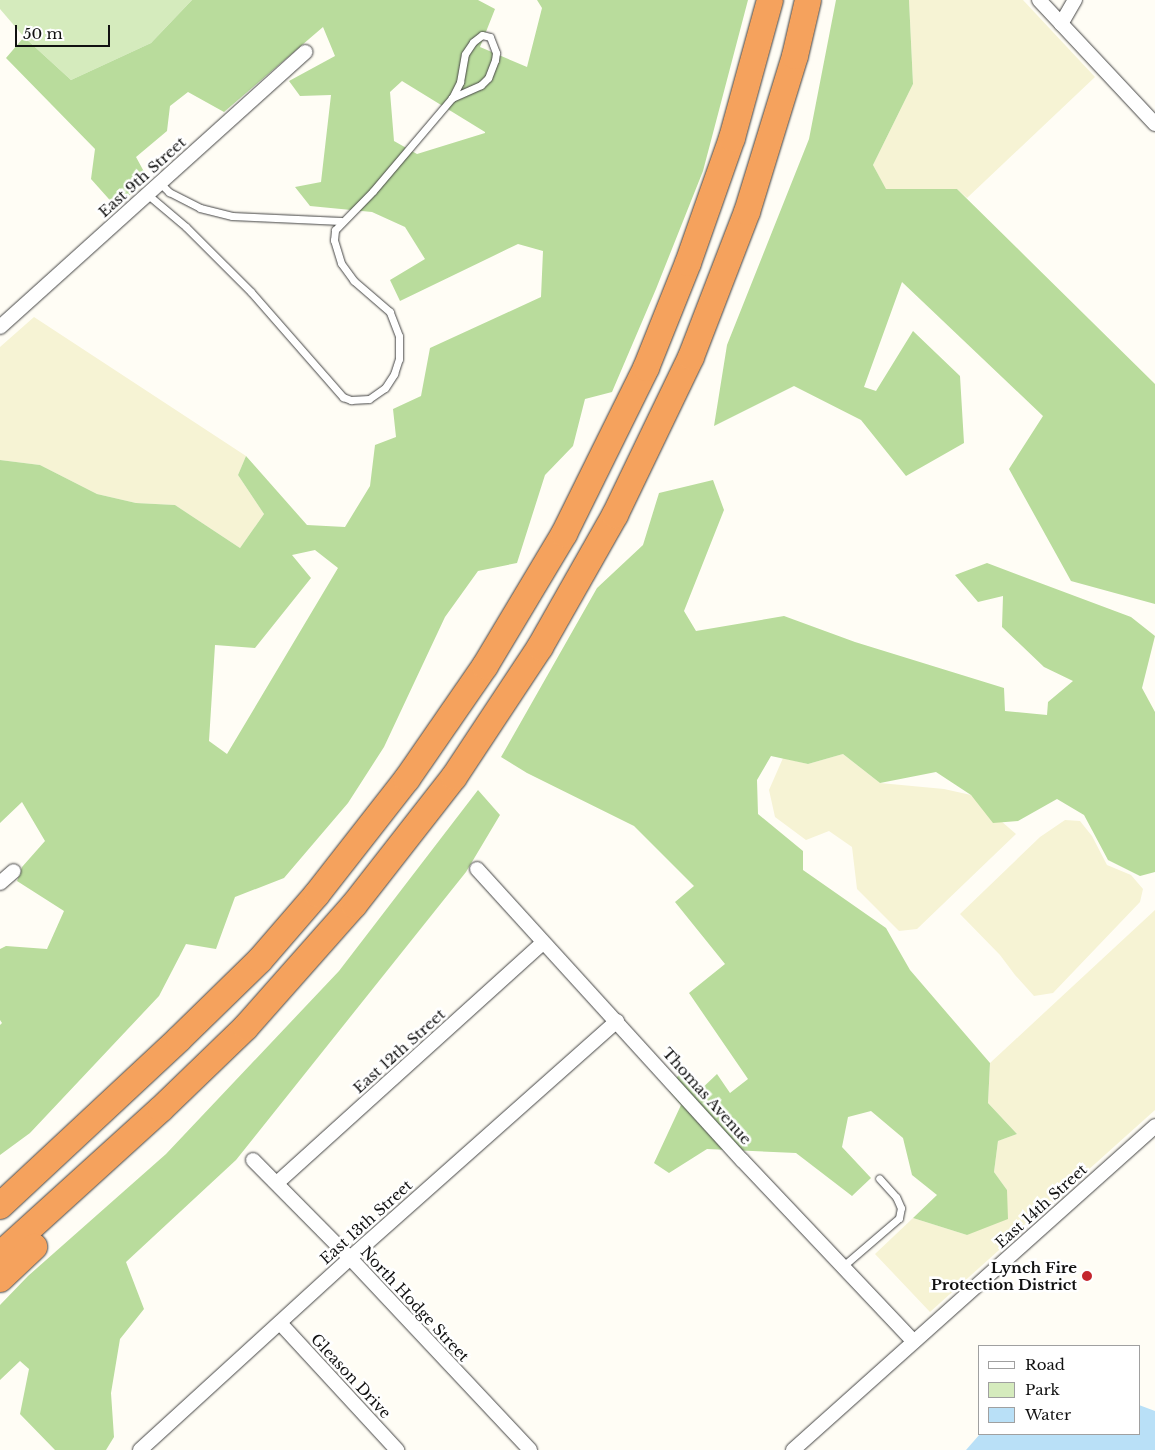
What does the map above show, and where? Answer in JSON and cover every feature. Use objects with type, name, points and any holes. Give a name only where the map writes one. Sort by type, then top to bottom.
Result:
[{"type":"highway","points":[[0,1206],[179,1039],[266,952],[317,894],[407,779],[485,666],[564,534],[646,368],[688,263],[732,138],[770,0]]},
{"type":"highway","points":[[0,1279],[190,1100],[246,1027],[354,905],[454,777],[540,647],[615,515],[691,357],[747,212],[795,56],[808,0]]},
{"type":"highway","points":[[0,1255],[161,1109],[246,1027]]},
{"type":"highway","points":[[0,1182],[73,1118],[179,1039]]},
{"type":"street","points":[[1039,0],[1155,124]]},
{"type":"street","points":[[1061,24],[1075,0]]},
{"type":"street","name":"East 9th Street","points":[[0,327],[305,52]]},
{"type":"street","name":"Thomas Avenue","points":[[477,869],[842,1267],[914,1342]]},
{"type":"street","points":[[0,883],[14,871]]},
{"type":"street","name":"East 12th Street","points":[[277,1183],[544,943]]},
{"type":"street","name":"East 13th Street","points":[[140,1450],[350,1258],[617,1021]]},
{"type":"street","name":"East 14th Street","points":[[793,1450],[1155,1126]]},
{"type":"street","name":"North Hodge Street","points":[[253,1160],[350,1258],[530,1450]]},
{"type":"street","name":"Gleason Drive","points":[[280,1323],[397,1450]]},
{"type":"lane","points":[[148,194],[186,227],[252,292],[343,397],[360,401],[369,399],[385,388],[399,359],[399,336],[390,312],[354,281],[340,263],[334,240],[335,230],[341,221],[373,191],[452,98],[460,82],[468,48],[482,35],[490,37],[493,40],[496,53],[488,78],[477,87],[452,98]]},
{"type":"lane","points":[[160,183],[169,192],[200,208],[232,216],[341,221]]},
{"type":"lane","points":[[842,1267],[900,1218],[901,1208],[896,1197],[879,1178]]},
{"type":"shaded area","points":[[909,0],[1023,0],[1095,77],[967,198],[957,189],[886,190],[873,165],[913,84]]},
{"type":"shaded area","points":[[34,317],[246,456],[238,475],[264,514],[240,548],[175,505],[136,503],[97,494],[40,465],[0,460],[0,347]]},
{"type":"shaded area","points":[[843,754],[880,783],[944,789],[971,795],[1016,834],[917,929],[899,931],[857,889],[852,847],[829,831],[806,840],[775,817],[769,790],[783,758],[808,764]]},
{"type":"shaded area","points":[[1065,820],[1080,821],[1092,836],[1107,865],[1131,875],[1143,889],[1140,902],[1053,993],[1034,996],[1000,955],[960,914],[1040,837]]},
{"type":"shaded area","points":[[1155,910],[1155,1110],[930,1312],[875,1254],[913,1218],[967,1235],[1007,1190],[994,1172],[998,1141],[1017,1134],[988,1103],[990,1063]]},
{"type":"green space","points":[[0,0],[192,0],[151,43],[71,80],[24,37],[0,9]]},
{"type":"green space","points":[[192,0],[478,0],[495,9],[480,47],[527,67],[542,8],[537,0],[748,0],[703,171],[656,289],[612,392],[585,399],[573,446],[545,475],[517,563],[478,571],[445,617],[384,747],[348,803],[284,878],[235,897],[216,949],[186,944],[159,996],[30,1133],[0,1155],[0,1025],[2,1023],[0,1020],[0,949],[6,946],[47,949],[64,911],[17,881],[22,867],[45,841],[22,802],[0,823],[0,460],[40,465],[97,494],[136,503],[175,505],[240,548],[264,514],[238,475],[246,456],[307,525],[345,527],[370,486],[375,445],[396,437],[393,409],[421,396],[430,348],[541,297],[543,251],[518,244],[400,301],[390,280],[425,259],[405,227],[372,212],[310,206],[295,187],[321,182],[331,95],[300,96],[289,81],[335,56],[323,27],[224,112],[188,92],[170,106],[167,131],[136,157],[148,179],[116,207],[91,179],[95,149],[6,58],[24,37],[71,80],[151,43]],"holes":[[[402,81],[485,132],[485,133],[417,154],[394,141],[390,92]],[[315,550],[338,568],[227,754],[209,741],[215,645],[255,648],[311,578],[292,555]]]},
{"type":"green space","points":[[836,0],[909,0],[913,84],[873,165],[886,189],[957,189],[1155,384],[1155,604],[1071,581],[1009,469],[1043,416],[902,282],[864,387],[876,391],[913,331],[960,376],[964,443],[906,476],[861,420],[794,386],[714,426],[727,345],[809,139]]},
{"type":"green space","points":[[713,480],[724,510],[684,611],[696,631],[784,616],[855,642],[1004,688],[1005,711],[1047,715],[1048,702],[1073,681],[1044,667],[1002,627],[1003,596],[978,602],[955,575],[987,563],[1131,617],[1155,636],[1142,688],[1155,712],[1155,872],[1140,876],[1108,860],[1084,815],[1057,799],[1018,821],[993,823],[971,795],[936,772],[880,783],[843,754],[808,764],[771,756],[757,780],[758,814],[803,851],[803,870],[886,928],[910,970],[990,1063],[988,1103],[1017,1134],[998,1141],[994,1172],[1007,1190],[1008,1219],[967,1235],[913,1218],[937,1195],[912,1175],[903,1138],[871,1111],[848,1117],[842,1147],[871,1178],[852,1196],[796,1153],[707,1149],[669,1173],[654,1163],[681,1105],[669,1091],[679,1074],[697,1093],[717,1074],[730,1093],[748,1079],[689,993],[725,964],[675,902],[694,886],[634,826],[527,773],[501,757],[597,588],[643,545],[659,493]]},
{"type":"green space","points":[[478,790],[500,815],[466,872],[236,1160],[126,1262],[144,1309],[120,1339],[111,1393],[114,1437],[106,1450],[55,1450],[20,1414],[29,1369],[20,1361],[0,1380],[0,1305],[28,1276],[166,1154],[339,971]]},
{"type":"water","points":[[1140,1405],[1155,1411],[1155,1450],[966,1450],[979,1435],[1140,1435]]},
{"type":"place","name":"Lynch Fire Protection District","points":[[1087,1276]]}]
